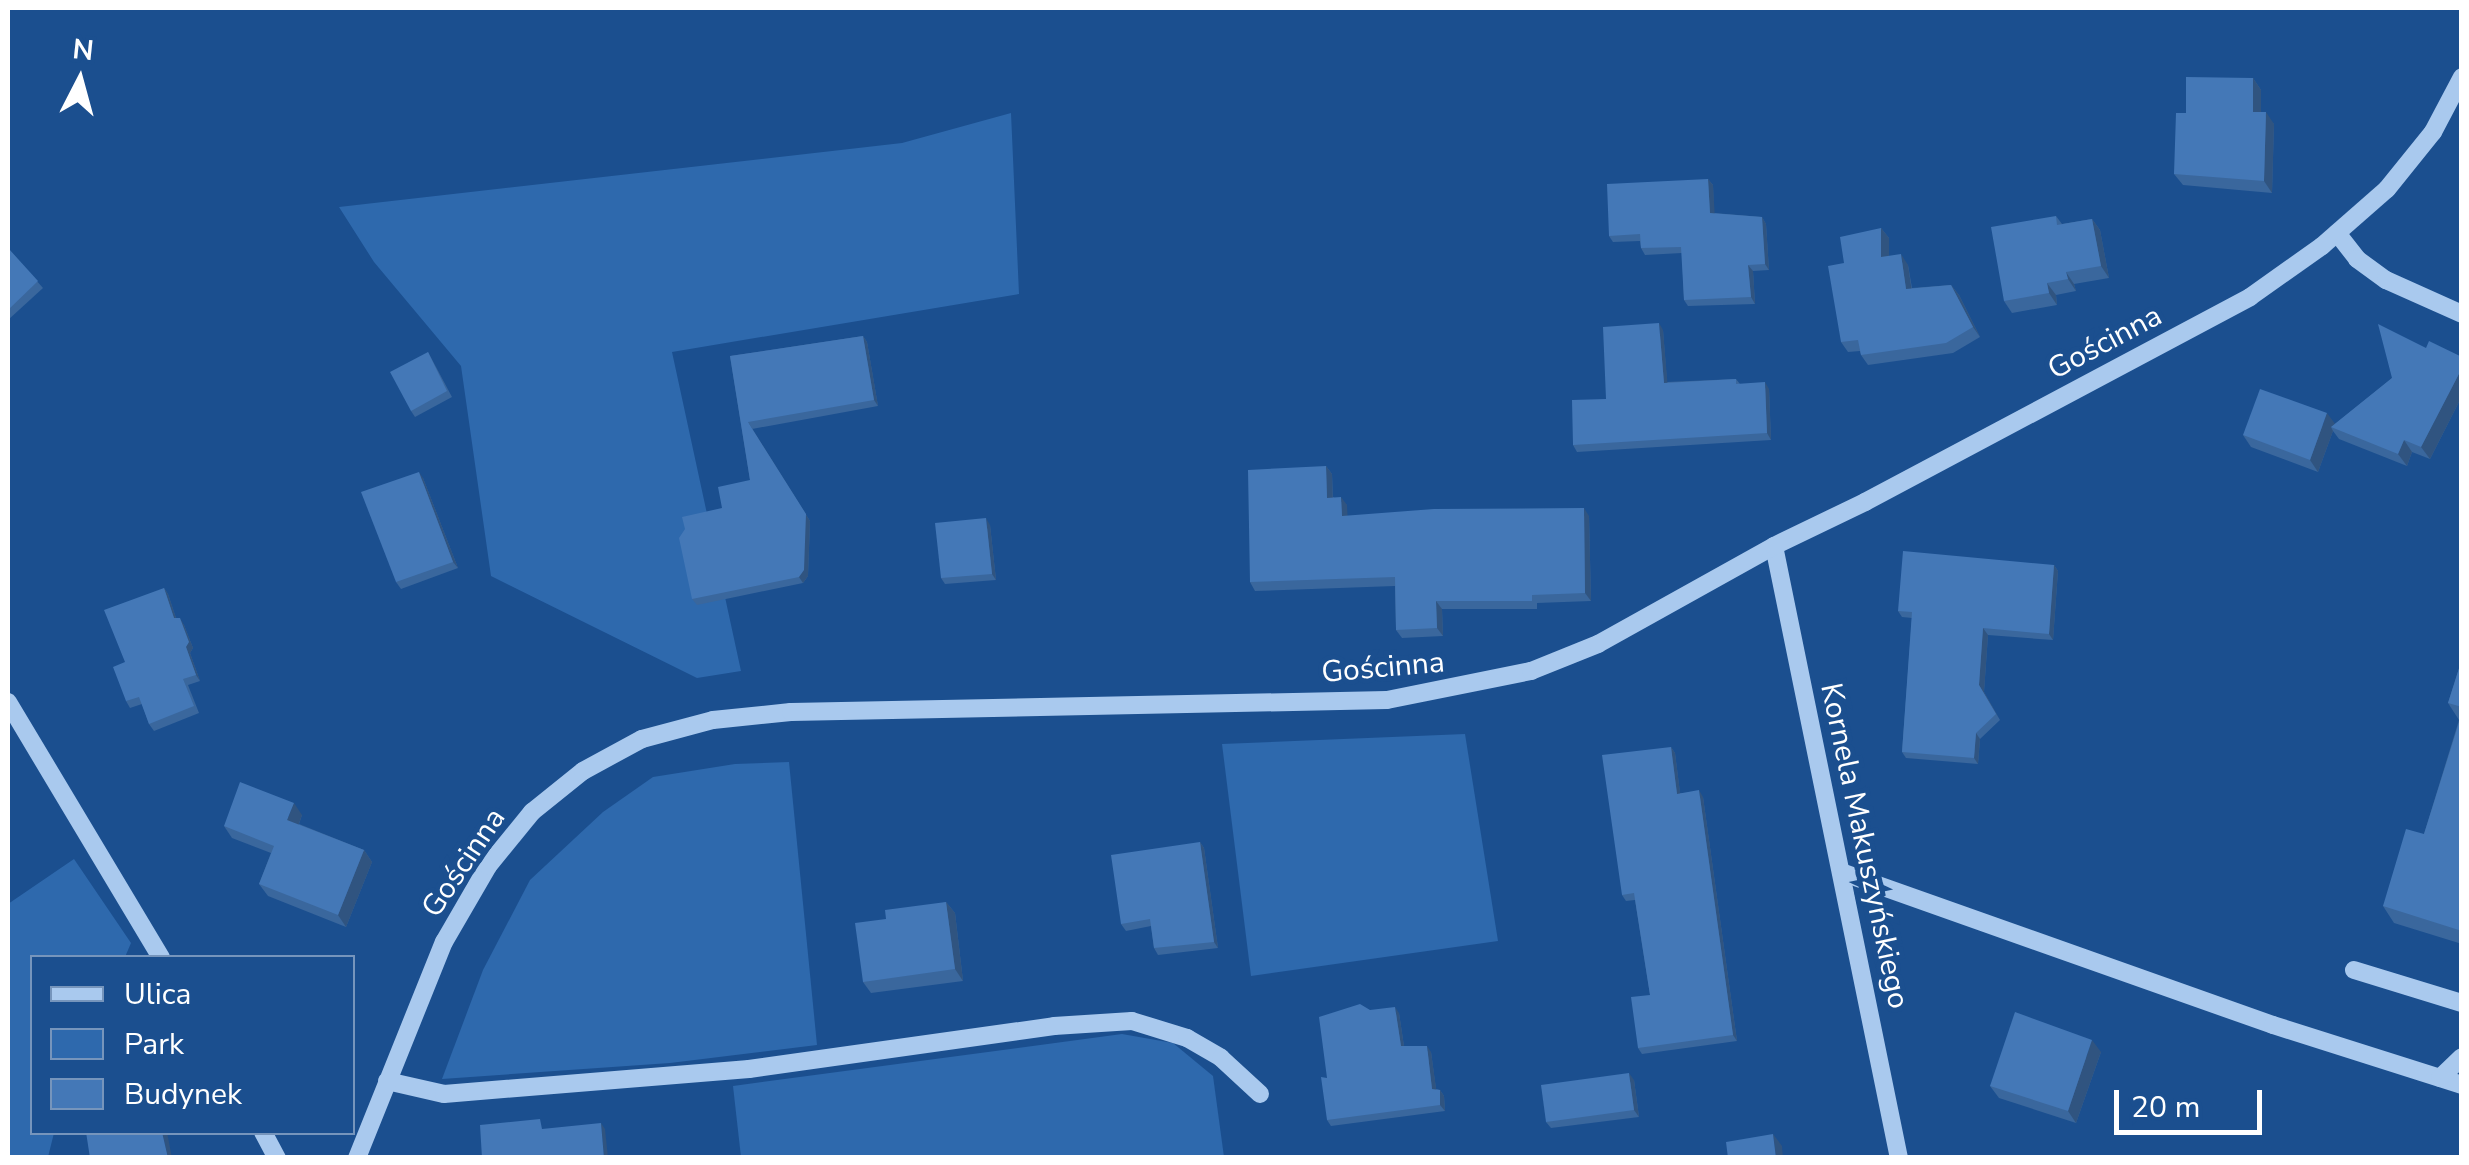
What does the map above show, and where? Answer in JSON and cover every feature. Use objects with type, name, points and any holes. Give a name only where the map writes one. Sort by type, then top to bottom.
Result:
[{"type":"street","name":"Gościnna","points":[[357,1158],[444,942],[488,866],[532,812],[584,771],[642,739],[713,720],[791,712],[1387,700],[1531,671],[1598,644],[1774,546],[1865,502],[2250,297],[2337,233],[2387,188],[2433,132],[2462,77]]},
{"type":"street","points":[[2337,233],[2357,259],[2386,280],[2462,314]]},
{"type":"street","name":"Kornela Makuszyńskiego","points":[[1774,546],[1900,1158]]},
{"type":"street","points":[[8,702],[159,955]]},
{"type":"street","points":[[1841,872],[2273,1024],[2462,1085]]},
{"type":"street","points":[[2354,970],[2462,1003]]},
{"type":"street","points":[[387,1082],[444,1094],[501,1090],[749,1069],[1054,1026],[1132,1021],[1188,1038],[1220,1058],[1260,1094]]},
{"type":"street","points":[[2440,1078],[2462,1057]]},
{"type":"street","points":[[265,1135],[278,1158]]},
{"type":"green space","points":[[1011,113],[1019,294],[672,352],[741,671],[697,678],[491,576],[461,366],[374,262],[339,207],[902,143]]},
{"type":"green space","points":[[1465,734],[1498,941],[1251,976],[1222,744]]},
{"type":"green space","points":[[789,762],[817,1045],[670,1063],[442,1079],[483,970],[530,880],[603,812],[653,777],[735,764]]},
{"type":"green space","points":[[74,859],[131,943],[126,955],[30,955],[30,1135],[54,1135],[48,1157],[8,1157],[8,904]]},
{"type":"green space","points":[[1122,1034],[1173,1043],[1213,1076],[1224,1157],[741,1157],[733,1086]]},
{"type":"building","points":[[2186,77],[2253,78],[2253,112],[2266,112],[2264,181],[2174,174],[2176,113],[2186,113]]},
{"type":"building","points":[[1708,179],[1710,213],[1762,217],[1765,264],[1748,265],[1751,297],[1684,300],[1681,247],[1641,248],[1640,234],[1609,236],[1607,184]]},
{"type":"building","points":[[2056,216],[2057,225],[2092,219],[2101,266],[2066,272],[2068,279],[2047,283],[2049,293],[2004,301],[1991,227]]},
{"type":"building","points":[[1881,228],[1881,257],[1901,254],[1906,289],[1951,285],[1973,327],[1946,343],[1861,355],[1858,340],[1841,342],[1828,266],[1844,263],[1840,237]]},
{"type":"building","points":[[8,248],[38,281],[8,310]]},
{"type":"building","points":[[1659,323],[1664,383],[1736,379],[1736,384],[1765,382],[1767,433],[1573,445],[1572,400],[1606,399],[1603,327]]},
{"type":"building","points":[[2378,324],[2426,348],[2429,341],[2462,357],[2462,368],[2421,447],[2404,440],[2398,454],[2331,427],[2392,378]]},
{"type":"building","points":[[863,336],[874,400],[748,422],[806,514],[804,570],[799,577],[692,599],[679,538],[685,529],[682,517],[722,508],[718,487],[750,480],[730,356]]},
{"type":"building","points":[[428,352],[447,391],[411,411],[390,372]]},
{"type":"building","points":[[2260,389],[2327,413],[2310,460],[2243,435]]},
{"type":"building","points":[[1326,466],[1327,498],[1341,497],[1342,516],[1434,509],[1584,508],[1585,593],[1532,595],[1532,601],[1436,601],[1437,628],[1396,630],[1395,577],[1250,582],[1248,470]]},
{"type":"building","points":[[419,472],[453,562],[396,582],[361,492]]},
{"type":"building","points":[[986,518],[992,574],[941,578],[935,523]]},
{"type":"building","points":[[1903,551],[2054,565],[2049,634],[1983,628],[1979,685],[1996,714],[1976,733],[1974,758],[1902,752],[1912,612],[1898,611]]},
{"type":"building","points":[[164,588],[174,618],[180,618],[189,642],[186,647],[196,675],[183,679],[194,706],[149,724],[139,697],[126,701],[113,667],[125,662],[104,610]]},
{"type":"building","points":[[2462,659],[2462,707],[2448,703]]},
{"type":"building","points":[[2462,713],[2462,931],[2383,906],[2406,829],[2424,834]]},
{"type":"building","points":[[1671,747],[1677,794],[1699,790],[1733,1035],[1638,1048],[1631,997],[1650,995],[1634,893],[1622,895],[1602,755]]},
{"type":"building","points":[[240,782],[294,803],[287,820],[364,850],[338,915],[259,884],[274,846],[224,826]]},
{"type":"building","points":[[1200,842],[1214,942],[1154,948],[1150,919],[1121,924],[1111,855]]},
{"type":"building","points":[[946,902],[955,969],[863,982],[855,923],[886,919],[885,910]]},
{"type":"building","points":[[1360,1004],[1370,1010],[1395,1007],[1401,1046],[1427,1046],[1432,1089],[1440,1090],[1440,1105],[1327,1120],[1321,1077],[1327,1078],[1319,1017]]},
{"type":"building","points":[[2015,1012],[2092,1040],[2068,1111],[1990,1086]]},
{"type":"building","points":[[1629,1073],[1634,1110],[1546,1122],[1541,1085]]},
{"type":"building","points":[[540,1119],[542,1129],[601,1123],[604,1158],[482,1158],[480,1125]]},
{"type":"building","points":[[1773,1134],[1776,1158],[1728,1158],[1726,1142]]},
{"type":"building","points":[[86,1135],[163,1135],[168,1158],[90,1158]]}]
